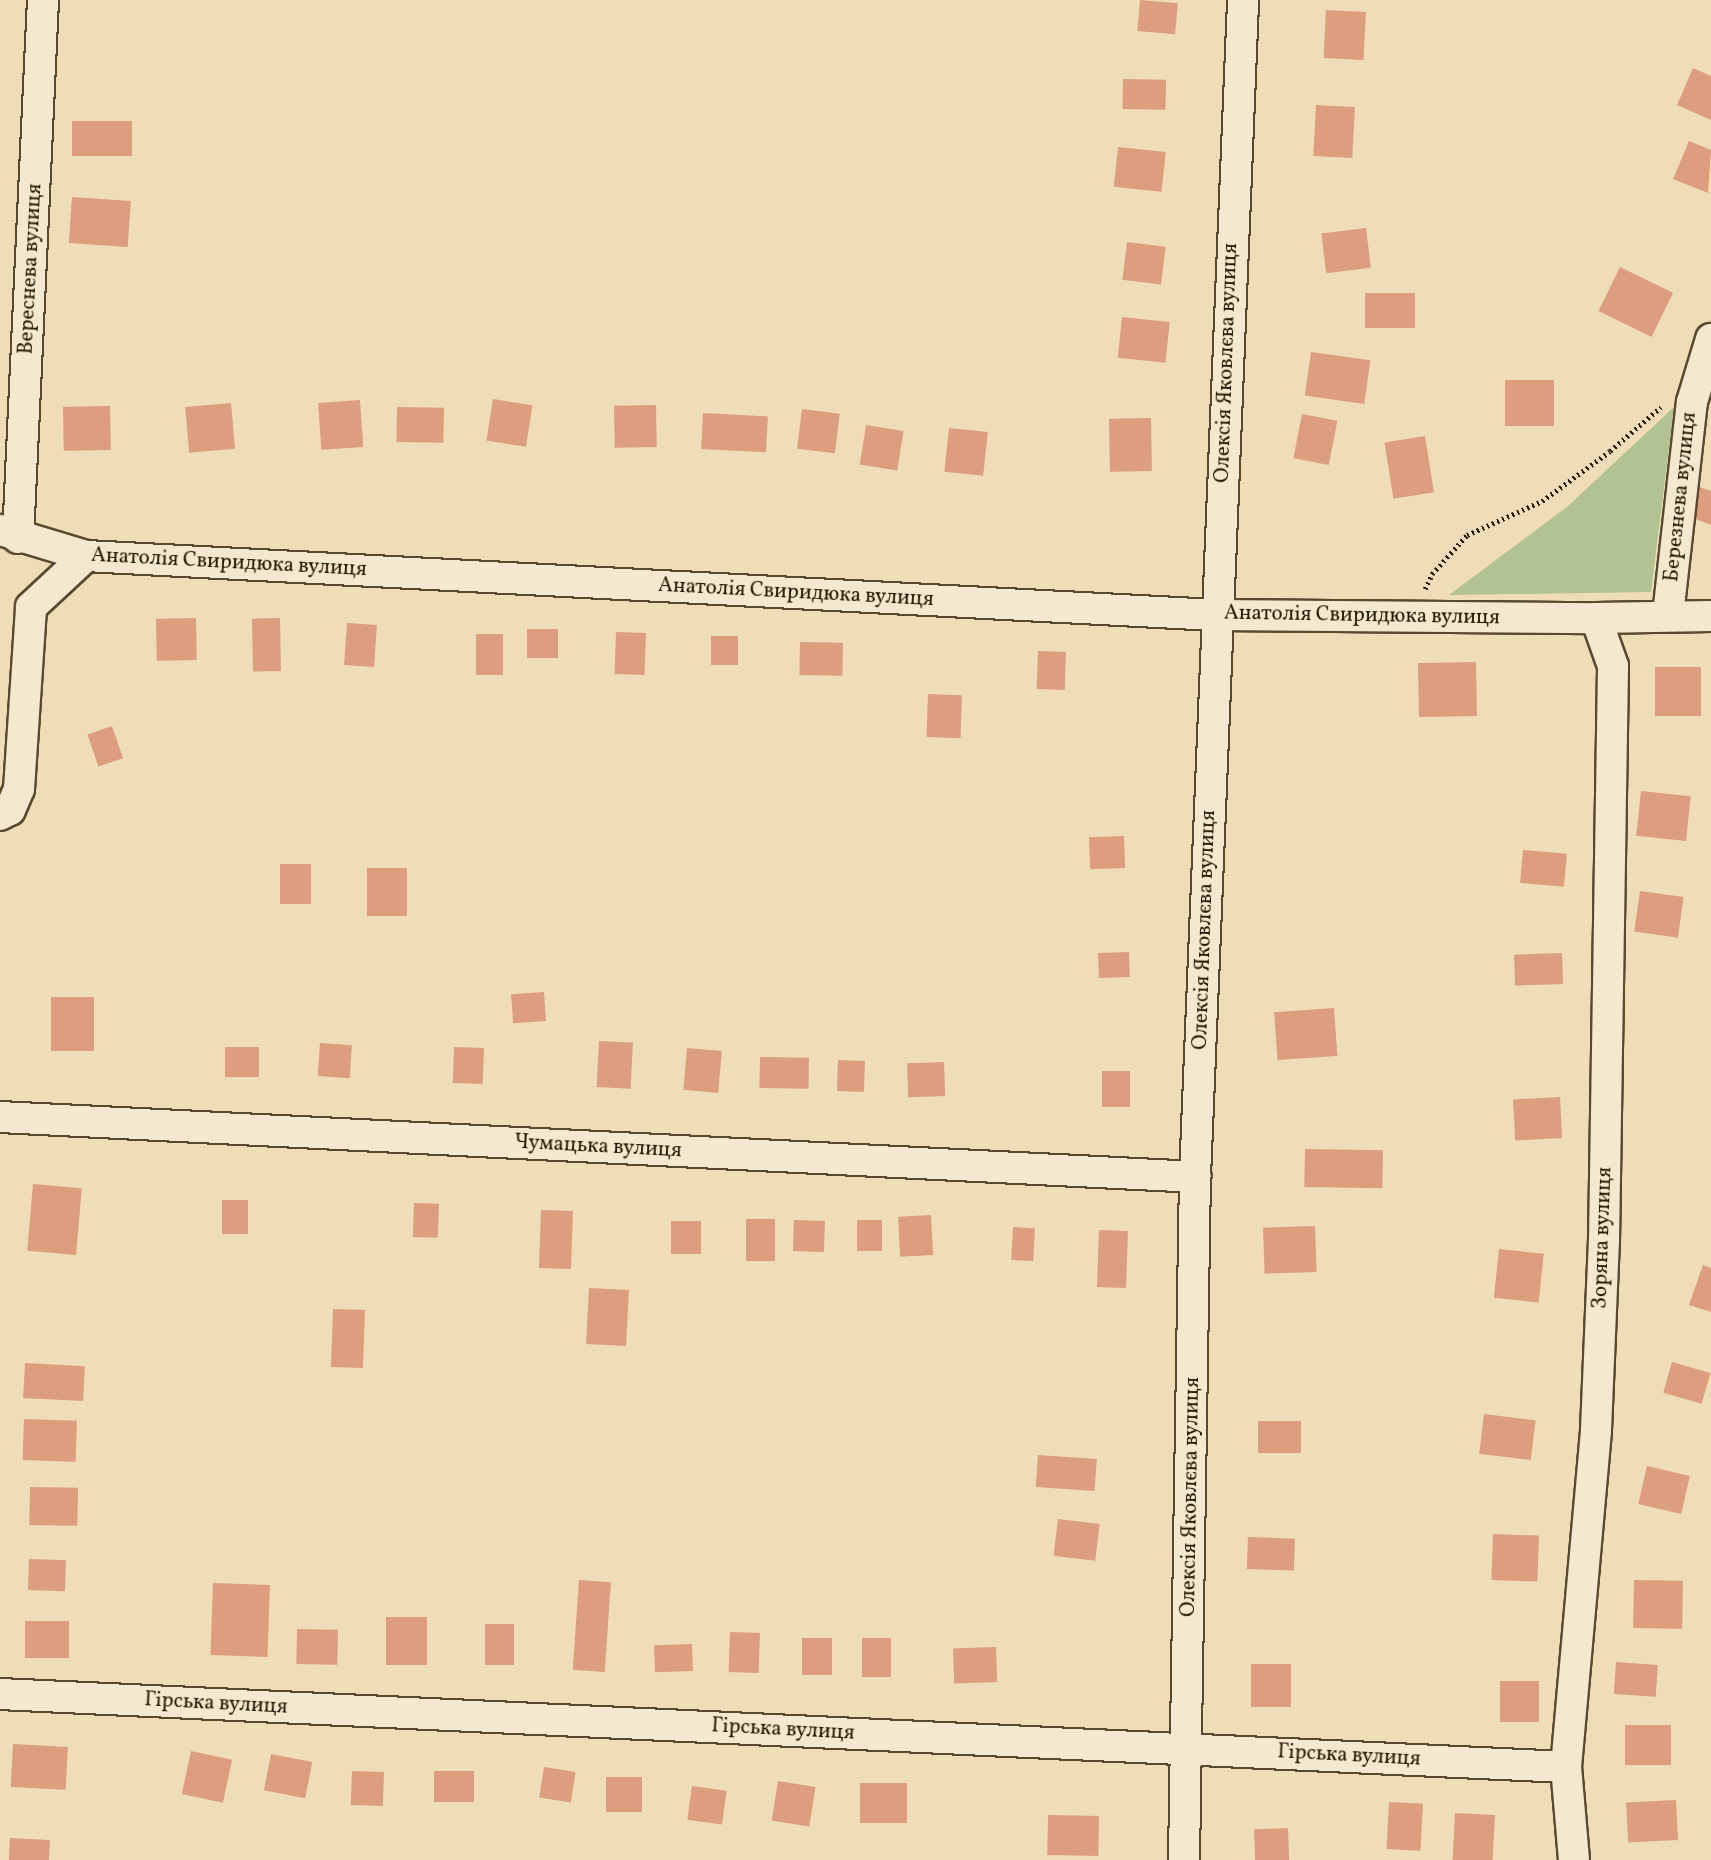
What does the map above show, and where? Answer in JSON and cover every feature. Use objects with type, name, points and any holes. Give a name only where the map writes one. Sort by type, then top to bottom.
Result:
[{"type":"street","name":"Вереснева вулиця","points":[[9,534],[43,0]]},
{"type":"street","name":"Олексія Яковлєва вулиця","points":[[1184,1860],[1188,1748],[1195,1177],[1243,0]]},
{"type":"street","name":"Березнева вулиця","points":[[1668,615],[1692,402],[1711,339]]},
{"type":"street","name":"Анатолія Свиридюка вулиця","points":[[9,534],[86,556],[1217,614],[1596,618],[1711,616]]},
{"type":"street","points":[[0,815],[9,810],[19,789],[31,607],[86,556]]},
{"type":"street","name":"Зоряна вулиця","points":[[1574,1860],[1566,1767],[1596,1430],[1604,1241],[1613,666],[1596,618]]},
{"type":"street","name":"Чумацька вулиця","points":[[0,1117],[1195,1177]]},
{"type":"street","name":"Гірська вулиця","points":[[0,1694],[1566,1767]]},
{"type":"path","points":[[1411,617],[1432,574],[1467,535],[1542,500],[1610,451],[1701,372]]},
{"type":"green space","points":[[1674,407],[1651,592],[1449,595],[1568,506]]},
{"type":"building","points":[[1140,0],[1178,3],[1175,34],[1137,31]]},
{"type":"building","points":[[1326,10],[1366,12],[1363,60],[1323,58]]},
{"type":"building","points":[[1693,68],[1711,76],[1711,120],[1677,105]]},
{"type":"building","points":[[1123,79],[1166,80],[1165,110],[1122,109]]},
{"type":"building","points":[[1316,105],[1355,107],[1352,158],[1313,156]]},
{"type":"building","points":[[72,121],[132,121],[132,156],[72,156]]},
{"type":"building","points":[[1689,141],[1711,150],[1708,193],[1673,179]]},
{"type":"building","points":[[1118,147],[1166,152],[1162,192],[1114,187]]},
{"type":"building","points":[[72,197],[131,201],[128,247],[69,243]]},
{"type":"building","points":[[1366,228],[1371,268],[1326,273],[1321,233]]},
{"type":"building","points":[[1127,242],[1166,247],[1161,284],[1122,280]]},
{"type":"building","points":[[1620,267],[1673,293],[1652,337],[1599,311]]},
{"type":"building","points":[[1365,293],[1415,293],[1415,328],[1365,328]]},
{"type":"building","points":[[1122,317],[1170,322],[1165,363],[1118,358]]},
{"type":"building","points":[[1311,352],[1370,360],[1364,404],[1305,396]]},
{"type":"building","points":[[1505,380],[1554,380],[1554,426],[1505,426]]},
{"type":"building","points":[[493,399],[533,405],[526,447],[486,440]]},
{"type":"building","points":[[360,400],[363,447],[321,450],[318,403]]},
{"type":"building","points":[[231,403],[235,449],[189,453],[185,407]]},
{"type":"building","points":[[656,405],[657,447],[615,448],[614,406]]},
{"type":"building","points":[[110,406],[111,450],[64,451],[63,407]]},
{"type":"building","points":[[397,407],[444,408],[443,443],[396,442]]},
{"type":"building","points":[[802,409],[840,414],[835,453],[797,449]]},
{"type":"building","points":[[703,413],[768,416],[766,452],[701,449]]},
{"type":"building","points":[[1302,414],[1337,421],[1329,465],[1293,458]]},
{"type":"building","points":[[1151,418],[1152,471],[1110,472],[1109,419]]},
{"type":"building","points":[[866,425],[904,431],[897,470],[860,465]]},
{"type":"building","points":[[949,428],[988,432],[983,476],[944,472]]},
{"type":"building","points":[[1425,436],[1434,492],[1393,499],[1385,442]]},
{"type":"building","points":[[1699,487],[1711,491],[1711,525],[1688,516]]},
{"type":"building","points":[[196,618],[197,660],[157,661],[156,619]]},
{"type":"building","points":[[252,618],[280,618],[281,671],[253,671]]},
{"type":"building","points":[[347,623],[377,625],[374,667],[344,665]]},
{"type":"building","points":[[527,629],[558,629],[558,658],[527,658]]},
{"type":"building","points":[[616,632],[646,633],[645,675],[615,674]]},
{"type":"building","points":[[476,634],[503,634],[503,675],[476,675]]},
{"type":"building","points":[[711,636],[738,636],[738,665],[711,665]]},
{"type":"building","points":[[800,642],[843,643],[842,676],[799,675]]},
{"type":"building","points":[[1038,651],[1066,652],[1065,690],[1037,689]]},
{"type":"building","points":[[1476,662],[1477,716],[1419,717],[1418,663]]},
{"type":"building","points":[[1655,667],[1701,667],[1701,716],[1655,716]]},
{"type":"building","points":[[928,694],[962,695],[960,738],[926,737]]},
{"type":"building","points":[[112,726],[123,758],[98,767],[87,734]]},
{"type":"building","points":[[1641,791],[1691,796],[1686,841],[1636,836]]},
{"type":"building","points":[[1124,836],[1125,868],[1090,869],[1089,837]]},
{"type":"building","points":[[1523,850],[1567,854],[1564,887],[1520,883]]},
{"type":"building","points":[[280,864],[311,864],[311,904],[280,904]]},
{"type":"building","points":[[367,868],[407,868],[407,916],[367,916]]},
{"type":"building","points":[[1640,891],[1684,897],[1678,938],[1634,932]]},
{"type":"building","points":[[1129,952],[1130,977],[1099,978],[1098,953]]},
{"type":"building","points":[[1562,953],[1563,984],[1515,986],[1514,955]]},
{"type":"building","points":[[544,992],[546,1021],[513,1023],[511,994]]},
{"type":"building","points":[[51,997],[94,997],[94,1051],[51,1051]]},
{"type":"building","points":[[1334,1008],[1337,1056],[1277,1060],[1274,1012]]},
{"type":"building","points":[[599,1041],[633,1043],[631,1089],[597,1087]]},
{"type":"building","points":[[320,1043],[352,1045],[350,1078],[318,1076]]},
{"type":"building","points":[[225,1047],[259,1047],[259,1077],[225,1077]]},
{"type":"building","points":[[454,1047],[484,1048],[483,1084],[453,1083]]},
{"type":"building","points":[[687,1048],[722,1051],[718,1093],[683,1090]]},
{"type":"building","points":[[760,1057],[809,1058],[808,1089],[759,1088]]},
{"type":"building","points":[[838,1060],[865,1061],[864,1092],[837,1091]]},
{"type":"building","points":[[944,1062],[945,1096],[908,1097],[907,1063]]},
{"type":"building","points":[[1102,1071],[1130,1071],[1130,1107],[1102,1107]]},
{"type":"building","points":[[1560,1097],[1562,1138],[1515,1140],[1513,1099]]},
{"type":"building","points":[[1305,1149],[1383,1150],[1382,1188],[1304,1187]]},
{"type":"building","points":[[33,1184],[82,1188],[76,1255],[27,1251]]},
{"type":"building","points":[[222,1200],[248,1200],[248,1234],[222,1234]]},
{"type":"building","points":[[414,1203],[439,1204],[438,1238],[413,1237]]},
{"type":"building","points":[[541,1210],[573,1211],[571,1269],[539,1268]]},
{"type":"building","points":[[931,1215],[933,1255],[900,1257],[898,1217]]},
{"type":"building","points":[[746,1219],[775,1219],[775,1261],[746,1261]]},
{"type":"building","points":[[794,1220],[825,1221],[824,1252],[793,1251]]},
{"type":"building","points":[[857,1220],[882,1220],[882,1251],[857,1251]]},
{"type":"building","points":[[671,1221],[701,1221],[701,1254],[671,1254]]},
{"type":"building","points":[[1315,1226],[1317,1272],[1265,1274],[1263,1228]]},
{"type":"building","points":[[1013,1227],[1035,1228],[1033,1261],[1011,1260]]},
{"type":"building","points":[[1099,1230],[1128,1231],[1126,1288],[1097,1287]]},
{"type":"building","points":[[1499,1249],[1544,1254],[1539,1302],[1494,1298]]},
{"type":"building","points":[[1703,1265],[1711,1268],[1711,1312],[1689,1305]]},
{"type":"building","points":[[589,1288],[629,1290],[626,1346],[586,1344]]},
{"type":"building","points":[[333,1309],[365,1310],[363,1368],[331,1367]]},
{"type":"building","points":[[1672,1362],[1710,1373],[1702,1404],[1663,1393]]},
{"type":"building","points":[[25,1363],[85,1366],[83,1401],[23,1398]]},
{"type":"building","points":[[1484,1414],[1536,1420],[1531,1460],[1479,1454]]},
{"type":"building","points":[[24,1419],[77,1421],[76,1462],[23,1460]]},
{"type":"building","points":[[1258,1421],[1301,1421],[1301,1453],[1258,1453]]},
{"type":"building","points":[[1038,1455],[1097,1459],[1095,1491],[1036,1487]]},
{"type":"building","points":[[1647,1466],[1690,1476],[1681,1514],[1638,1504]]},
{"type":"building","points":[[30,1487],[78,1488],[77,1526],[29,1525]]},
{"type":"building","points":[[1058,1519],[1100,1524],[1095,1561],[1053,1556]]},
{"type":"building","points":[[1493,1534],[1539,1536],[1537,1582],[1491,1580]]},
{"type":"building","points":[[1248,1537],[1295,1539],[1294,1571],[1247,1569]]},
{"type":"building","points":[[29,1559],[66,1560],[65,1591],[28,1590]]},
{"type":"building","points":[[579,1580],[611,1582],[605,1672],[573,1670]]},
{"type":"building","points":[[1634,1580],[1683,1581],[1682,1629],[1633,1628]]},
{"type":"building","points":[[213,1583],[270,1585],[267,1657],[210,1655]]},
{"type":"building","points":[[386,1617],[427,1617],[427,1665],[386,1665]]},
{"type":"building","points":[[25,1621],[69,1621],[69,1658],[25,1658]]},
{"type":"building","points":[[485,1624],[514,1624],[514,1665],[485,1665]]},
{"type":"building","points":[[297,1629],[338,1630],[337,1665],[296,1664]]},
{"type":"building","points":[[730,1632],[760,1633],[759,1673],[729,1672]]},
{"type":"building","points":[[802,1638],[832,1638],[832,1675],[802,1675]]},
{"type":"building","points":[[862,1638],[891,1638],[891,1677],[862,1677]]},
{"type":"building","points":[[692,1644],[693,1671],[655,1672],[654,1645]]},
{"type":"building","points":[[996,1647],[997,1682],[954,1683],[953,1649]]},
{"type":"building","points":[[1616,1662],[1658,1665],[1656,1697],[1614,1694]]},
{"type":"building","points":[[1251,1664],[1291,1664],[1291,1707],[1251,1707]]},
{"type":"building","points":[[1500,1681],[1539,1681],[1539,1722],[1500,1722]]},
{"type":"building","points":[[1625,1725],[1671,1725],[1671,1765],[1625,1765]]},
{"type":"building","points":[[13,1744],[68,1747],[66,1790],[11,1787]]},
{"type":"building","points":[[191,1751],[232,1760],[223,1803],[182,1794]]},
{"type":"building","points":[[271,1754],[312,1762],[305,1798],[264,1790]]},
{"type":"building","points":[[544,1767],[576,1772],[571,1803],[539,1798]]},
{"type":"building","points":[[352,1771],[384,1772],[383,1806],[351,1805]]},
{"type":"building","points":[[434,1771],[474,1771],[474,1802],[434,1802]]},
{"type":"building","points":[[606,1777],[642,1777],[642,1812],[606,1812]]},
{"type":"building","points":[[778,1781],[816,1787],[809,1826],[772,1821]]},
{"type":"building","points":[[860,1783],[907,1783],[907,1823],[860,1823]]},
{"type":"building","points":[[692,1786],[727,1791],[722,1825],[687,1820]]},
{"type":"building","points":[[1676,1800],[1678,1840],[1628,1843],[1626,1803]]},
{"type":"building","points":[[1389,1802],[1423,1804],[1420,1851],[1387,1849]]},
{"type":"building","points":[[1455,1813],[1495,1815],[1493,1860],[1453,1860]]},
{"type":"building","points":[[1048,1815],[1099,1816],[1098,1856],[1047,1855]]},
{"type":"building","points":[[1288,1828],[1289,1860],[1255,1860],[1254,1829]]},
{"type":"building","points":[[10,1838],[50,1840],[49,1860],[9,1860]]}]
